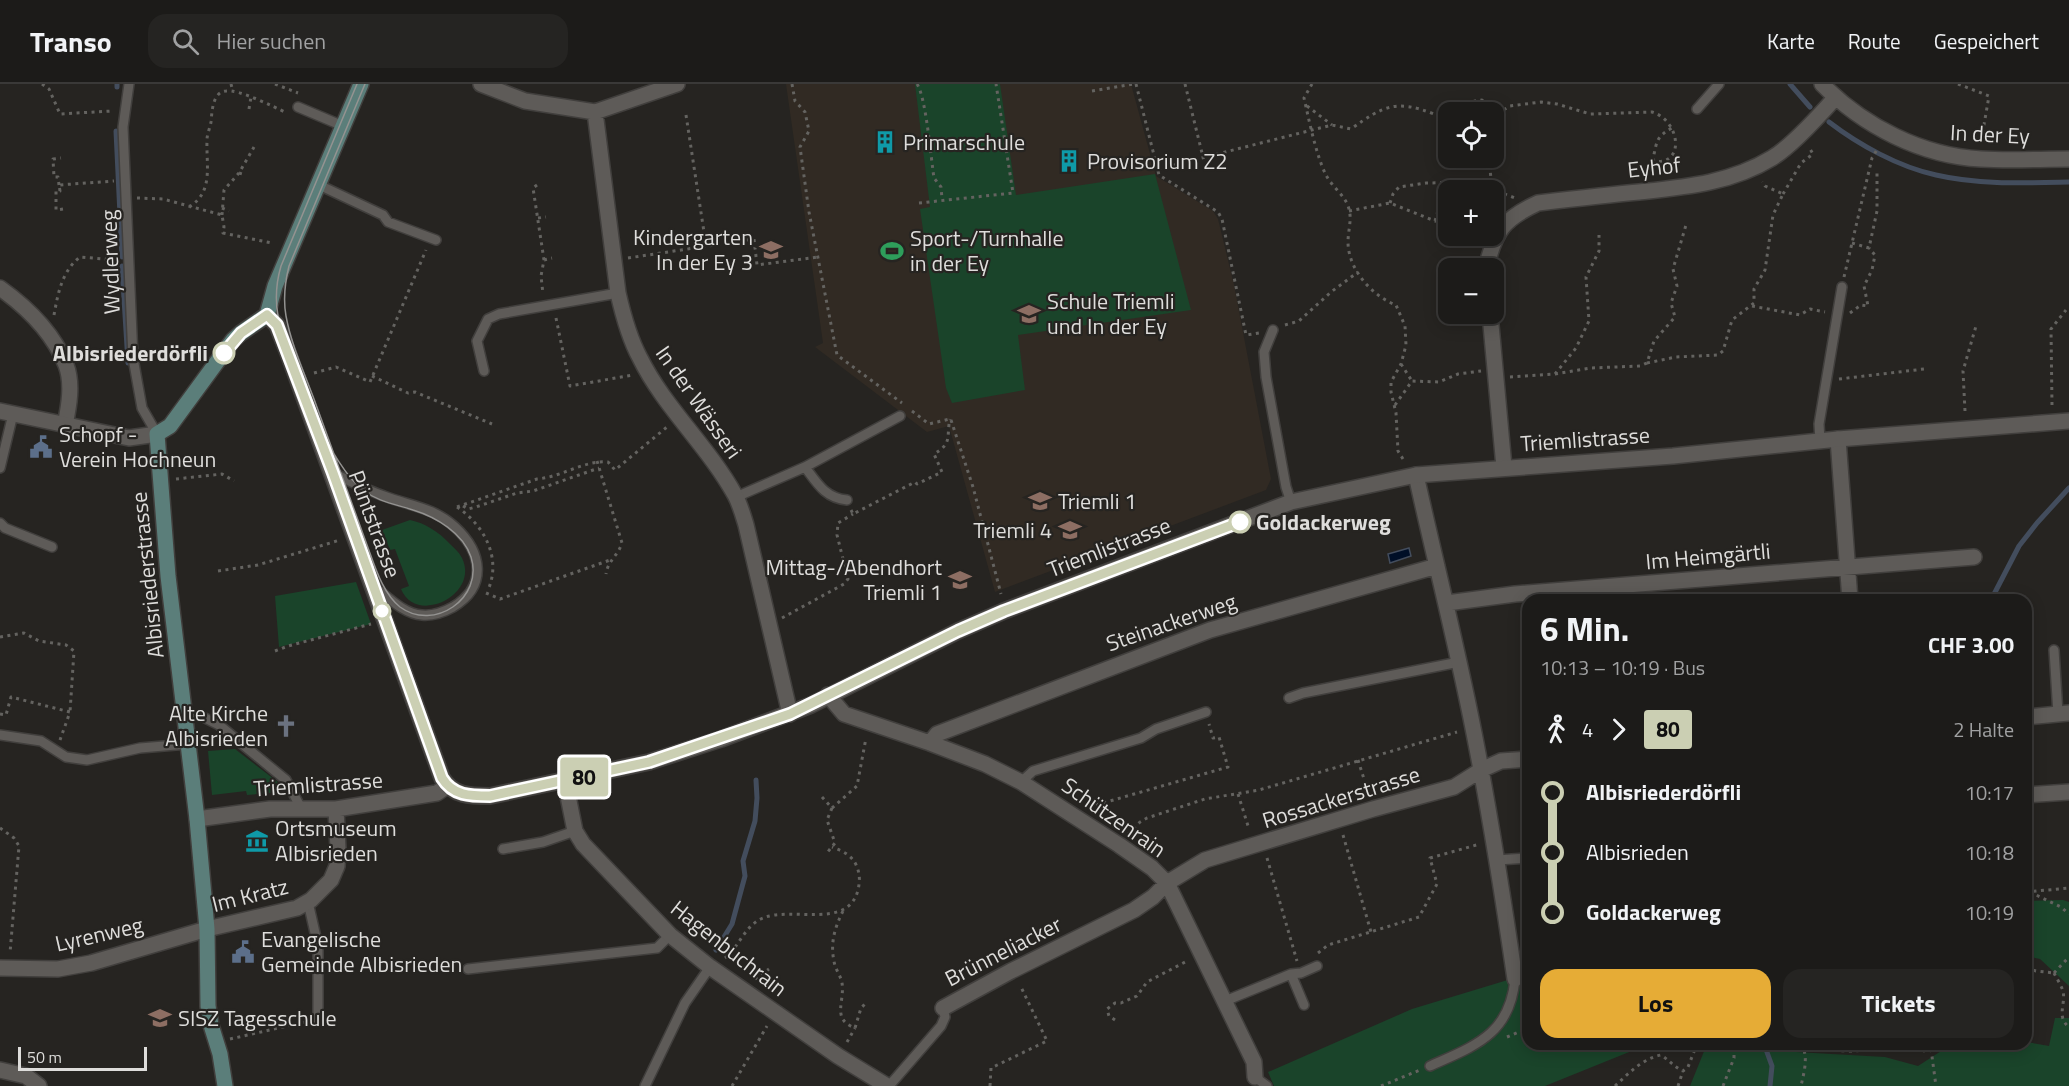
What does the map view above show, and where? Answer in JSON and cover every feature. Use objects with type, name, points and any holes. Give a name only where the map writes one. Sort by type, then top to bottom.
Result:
[{"type":"main road","points":[[157,434],[170,426],[233,340],[267,315],[280,274],[361,84]]},
{"type":"main road","name":"Albisriederstrasse","points":[[157,434],[167,565],[197,819],[207,929],[208,1006],[225,1086]]},
{"type":"street","points":[[481,84],[525,101],[595,111],[677,84]]},
{"type":"street","name":"In der Ey","points":[[1822,84],[1835,98],[1869,122],[1906,141],[1937,153],[1983,159],[2069,159]]},
{"type":"street","name":"Eyhof","points":[[1489,258],[1496,237],[1516,213],[1538,203],[1716,182],[1741,174],[1774,157],[1835,98]]},
{"type":"street","name":"In der Wässeri","points":[[595,111],[623,318],[640,358],[655,383],[716,464],[736,497],[747,525],[790,714]]},
{"type":"street","points":[[0,288],[21,304],[42,326],[67,366],[70,399],[65,424]]},
{"type":"street","name":"Püntstrasse","points":[[267,315],[277,325],[447,786]]},
{"type":"street","points":[[1491,324],[1504,467]]},
{"type":"street","points":[[7,412],[129,438],[157,434]]},
{"type":"street","name":"Triemlistrasse","points":[[197,819],[270,809],[336,809],[437,793],[447,786],[457,793],[490,796],[649,762],[790,714],[958,631],[1004,611],[1291,502],[1416,475],[1673,456],[1838,439],[2069,421]]},
{"type":"street","points":[[1838,439],[1850,594]]},
{"type":"street","points":[[1416,475],[1481,770],[1515,979]]},
{"type":"street","name":"Im Heimgärtli","points":[[1446,603],[1515,594],[1974,557]]},
{"type":"street","name":"Steinackerweg","points":[[930,743],[937,734],[1210,630],[1437,566]]},
{"type":"street","name":"Schützenrain","points":[[828,695],[844,714],[985,764],[1021,782],[1152,868],[1167,883],[1226,1001],[1254,1062],[1254,1077]]},
{"type":"street","points":[[2032,717],[2063,714]]},
{"type":"street","name":"Rossackerstrasse","points":[[1167,883],[1205,860],[1454,787],[1481,770],[1501,761],[1522,759]]},
{"type":"street","name":"Hagenbuchrain","points":[[565,781],[575,831],[583,844],[670,935],[838,1056],[888,1086]]},
{"type":"street","points":[[2032,795],[2069,792]]},
{"type":"street","name":"Im Kratz","points":[[207,929],[297,908],[308,902],[331,880],[337,866],[336,809]]},
{"type":"street","name":"Brünneliacker","points":[[943,1008],[1011,970],[1134,910],[1153,897],[1167,883]]},
{"type":"street","name":"Lyrenweg","points":[[5,963],[58,969],[91,963],[207,929]]},
{"type":"street","points":[[0,1070],[26,1076],[39,1086]]},
{"type":"lane","name":"Wydlerweg","points":[[129,84],[123,128],[133,358],[142,408],[157,434]]},
{"type":"lane","points":[[1697,109],[1719,84]]},
{"type":"lane","points":[[296,111],[343,126]]},
{"type":"lane","points":[[319,185],[383,215],[388,222],[433,239]]},
{"type":"lane","points":[[1820,441],[1819,424],[1842,287]]},
{"type":"lane","points":[[484,370],[477,341],[488,319],[499,314],[618,293]]},
{"type":"lane","points":[[1273,330],[1264,352],[1266,377],[1286,487],[1291,502]]},
{"type":"lane","points":[[0,468],[7,412]]},
{"type":"lane","points":[[736,497],[805,467],[900,416]]},
{"type":"lane","points":[[805,467],[821,489],[835,498],[847,500]]},
{"type":"lane","points":[[333,473],[385,497],[420,506],[441,517],[467,541],[478,566],[476,583],[470,593],[462,601],[437,614],[422,615],[410,612],[373,586]]},
{"type":"lane","points":[[0,523],[5,528],[52,547]]},
{"type":"lane","points":[[2054,650],[2063,714]]},
{"type":"lane","points":[[1289,698],[1459,662]]},
{"type":"lane","points":[[184,712],[201,716],[219,725],[286,780],[302,810]]},
{"type":"lane","points":[[1021,782],[1033,771],[1141,738],[1156,729],[1206,712]]},
{"type":"lane","points":[[0,735],[41,741],[66,758],[87,760],[140,748],[188,744]]},
{"type":"lane","points":[[504,849],[543,842],[575,831]]},
{"type":"lane","points":[[1497,860],[1522,858]]},
{"type":"lane","points":[[308,902],[318,946],[318,1021]]},
{"type":"lane","points":[[468,969],[657,948],[670,935]]},
{"type":"lane","points":[[638,1086],[647,1083],[685,1003],[714,965]]},
{"type":"lane","points":[[1226,1001],[1291,974],[1301,973],[1317,966]]},
{"type":"lane","points":[[1291,974],[1304,1005]]},
{"type":"lane","points":[[1430,1066],[1482,1041],[1491,1034],[1509,1006],[1515,979]]},
{"type":"lane","name":"Brünneliacker","points":[[888,1086],[941,1026],[945,1017],[943,1008]]},
{"type":"lane","name":"Schützenrain","points":[[1254,1077],[1268,1086]]},
{"type":"path","points":[[42,84],[49,89],[60,114],[125,111]]},
{"type":"path","points":[[49,89],[53,84]]},
{"type":"path","points":[[231,84],[233,92]]},
{"type":"path","points":[[792,84],[795,100],[805,112],[809,131],[800,147],[837,355],[902,404]]},
{"type":"path","points":[[917,84],[920,87],[924,107],[934,178],[941,187],[942,199]]},
{"type":"path","points":[[918,203],[1013,193],[996,84]]},
{"type":"path","points":[[1092,91],[1135,84],[1159,175],[1218,212],[1222,219],[1246,335]]},
{"type":"path","points":[[1185,84],[1203,157]]},
{"type":"path","points":[[1312,84],[1304,98],[1325,172],[1349,207],[1349,256],[1353,267],[1384,300],[1396,305],[1401,313],[1406,332],[1406,345],[1401,364],[1391,382],[1398,451],[1403,459]]},
{"type":"path","points":[[1958,84],[1989,96],[1980,144]]},
{"type":"path","points":[[1962,94],[1965,87]]},
{"type":"path","points":[[189,207],[199,201],[208,177],[207,139],[212,106],[220,93],[233,92],[296,111]]},
{"type":"path","points":[[249,109],[251,97]]},
{"type":"path","points":[[1469,102],[1475,100],[1484,102]]},
{"type":"path","points":[[1504,110],[1510,106],[1541,102],[1557,104],[1590,114],[1652,112],[1661,115],[1669,122],[1672,128],[1677,142],[1674,151],[1667,160],[1662,162],[1653,159],[1660,135],[1672,128]]},
{"type":"path","points":[[1306,105],[1332,125]]},
{"type":"path","points":[[1158,170],[1332,125],[1352,129],[1385,108],[1402,105],[1434,114],[1438,113]]},
{"type":"path","points":[[686,115],[706,245]]},
{"type":"path","points":[[1412,381],[1439,382],[1458,374],[1555,374],[1591,368],[1640,366],[1676,357],[1718,356],[1723,351],[1732,320],[1754,303],[1754,289],[1765,270],[1773,215],[1801,163],[1814,154],[1798,135]]},
{"type":"path","points":[[254,147],[239,173],[224,190],[223,233],[272,243]]},
{"type":"path","points":[[1842,287],[1872,158],[1878,148]]},
{"type":"path","points":[[61,158],[53,159],[54,177],[58,177],[60,191],[56,191],[57,210],[63,209]]},
{"type":"path","points":[[1754,167],[1765,186],[1783,194]]},
{"type":"path","points":[[1869,248],[1877,211],[1877,172]]},
{"type":"path","points":[[239,173],[246,175]]},
{"type":"path","points":[[59,185],[116,181]]},
{"type":"path","points":[[1390,203],[1399,187],[1413,183],[1438,183]]},
{"type":"path","points":[[537,185],[533,188],[544,260],[542,286]]},
{"type":"path","points":[[1504,193],[1529,207]]},
{"type":"path","points":[[126,198],[163,199],[222,214]]},
{"type":"path","points":[[1349,211],[1390,203],[1438,221]]},
{"type":"path","points":[[222,208],[229,212]]},
{"type":"path","points":[[1435,221],[1438,211]]},
{"type":"path","points":[[538,218],[546,217]]},
{"type":"path","points":[[1647,363],[1654,341],[1675,317],[1671,303],[1677,286],[1673,269],[1686,225]]},
{"type":"path","points":[[1555,374],[1576,348],[1589,321],[1586,277],[1599,251],[1599,235]]},
{"type":"path","points":[[314,373],[336,368],[370,382],[433,239]]},
{"type":"path","points":[[624,259],[754,239],[758,265],[818,257]]},
{"type":"path","points":[[1752,306],[1800,315],[1810,309],[1837,314],[1851,312],[1861,305],[1868,306],[1864,286],[1872,270],[1875,255],[1869,248],[1852,243]]},
{"type":"path","points":[[42,326],[54,316],[58,292],[66,272],[70,265],[80,257],[129,262]]},
{"type":"path","points":[[544,260],[552,258]]},
{"type":"path","points":[[1292,322],[1299,321],[1331,292],[1358,272]]},
{"type":"path","points":[[553,304],[570,386],[638,374]]},
{"type":"path","points":[[2052,405],[2051,329],[2066,310]]},
{"type":"path","points":[[1965,411],[1964,371],[1976,326]]},
{"type":"path","points":[[1401,364],[1412,381]]},
{"type":"path","points":[[1825,389],[1832,389],[1839,379],[1924,369]]},
{"type":"path","points":[[372,376],[408,393],[415,392],[492,424]]},
{"type":"path","points":[[1395,405],[1412,381]]},
{"type":"path","points":[[911,411],[929,424],[950,419]]},
{"type":"path","points":[[599,468],[533,491],[517,493],[476,507],[468,509],[459,506],[537,478],[549,478],[597,461],[608,462],[615,470],[681,417]]},
{"type":"path","points":[[779,620],[844,584],[848,579],[837,535],[838,523],[915,482],[917,484],[942,472],[934,453],[943,449],[949,440],[950,419]]},
{"type":"path","points":[[950,419],[973,487],[1001,594]]},
{"type":"path","points":[[486,593],[500,599],[610,560],[619,551],[621,538],[597,461]]},
{"type":"path","points":[[176,480],[222,474],[234,481]]},
{"type":"path","points":[[835,498],[836,508],[849,507],[853,514]]},
{"type":"path","points":[[218,572],[258,565],[345,538]]},
{"type":"path","points":[[606,574],[610,560]]},
{"type":"path","points":[[275,651],[288,645],[375,624]]},
{"type":"path","points":[[0,637],[24,633],[39,642],[66,645],[74,651],[69,712],[57,750]]},
{"type":"path","points":[[0,714],[6,715],[11,697],[69,712]]},
{"type":"path","points":[[1084,809],[1228,767],[1219,737],[1213,738],[1206,712]]},
{"type":"path","points":[[826,854],[835,843],[826,820],[832,808],[857,786],[867,731]]},
{"type":"path","points":[[1119,845],[1132,829],[1147,818],[1205,799],[1259,790],[1458,732]]},
{"type":"path","points":[[1358,760],[1371,803]]},
{"type":"path","points":[[1238,794],[1250,831]]},
{"type":"path","points":[[822,797],[832,808]]},
{"type":"path","points":[[0,828],[14,838],[19,846],[5,963]]},
{"type":"path","points":[[1341,830],[1371,932]]},
{"type":"path","points":[[1308,957],[1328,945],[1419,917],[1437,884],[1430,858],[1493,840]]},
{"type":"path","points":[[832,847],[845,852],[856,864],[860,879],[856,898],[843,911],[832,939],[834,962],[842,982],[839,1013],[846,1025],[855,1028]]},
{"type":"path","points":[[1265,853],[1301,973]]},
{"type":"path","points":[[2032,892],[2069,888]]},
{"type":"path","points":[[2032,894],[2061,907],[2069,914]]},
{"type":"path","points":[[714,965],[731,953],[749,928],[760,919],[770,915],[813,915],[843,911]]},
{"type":"path","points":[[1115,1020],[1109,1016],[1107,1009],[1116,1003],[1120,1004],[1137,996],[1147,982],[1194,957]]},
{"type":"path","points":[[2054,973],[2069,957]]},
{"type":"path","points":[[750,985],[758,975],[769,969]]},
{"type":"path","points":[[2032,970],[2054,973]]},
{"type":"path","points":[[2054,973],[2062,990],[2061,1014],[2064,1023],[2069,1027]]},
{"type":"path","points":[[990,1086],[992,1068],[1047,1041],[1019,984]]},
{"type":"path","points":[[843,1049],[855,1028],[861,1008],[865,1005]]},
{"type":"path","points":[[732,1086],[771,1019]]},
{"type":"path","points":[[225,1040],[297,1022],[318,1021]]},
{"type":"path","points":[[1678,1086],[1680,1075],[1689,1067],[1695,1050]]},
{"type":"path","points":[[1723,1086],[1734,1058],[1734,1050]]},
{"type":"path","points":[[1802,1086],[1806,1059],[1804,1050]]},
{"type":"path","points":[[1826,1050],[1874,1050]]},
{"type":"path","points":[[1931,1050],[1936,1086]]},
{"type":"path","points":[[1615,1086],[1637,1066],[1661,1054],[1676,1068],[1683,1071]]},
{"type":"path","points":[[1381,1086],[1430,1066]]},
{"type":"shaded area","name":"Schule Triemli und In der Ey","points":[[786,84],[1131,84],[1156,176],[1213,211],[1218,219],[1234,285],[1271,479],[1266,490],[995,592],[949,426],[927,432],[815,347],[823,343]]},
{"type":"green space","points":[[915,84],[1000,84],[1016,195],[1155,174],[1191,310],[1018,335],[1025,390],[952,403],[946,388],[920,209],[930,207]]},
{"type":"green space","points":[[410,520],[421,523],[436,532],[462,558],[465,571],[462,584],[455,594],[444,601],[432,605],[419,605],[409,600],[401,589],[409,586],[395,549],[390,550],[382,530]]},
{"type":"green space","points":[[356,582],[371,624],[279,647],[275,596]]},
{"type":"green space","points":[[235,749],[279,783],[281,787],[279,792],[247,795],[246,791],[212,795],[208,751]]},
{"type":"green space","points":[[2063,900],[2069,902],[2069,986],[2040,959],[2032,957],[2032,901]]},
{"type":"green space","points":[[1522,978],[1522,1050],[1634,1050],[1545,1086],[1274,1086],[1268,1072],[1412,1009],[1511,979]]},
{"type":"green space","points":[[2055,1018],[2069,1018],[2069,1086],[1690,1086],[1705,1050],[1792,1050],[1885,1057],[1918,1066],[1943,1050],[2032,1050],[2032,1043],[2049,1046]]},
{"type":"water","points":[[1409,548],[1411,556],[1390,563],[1388,554]]},
{"type":"waterway","points":[[1790,84],[1810,107]]},
{"type":"waterway","points":[[1829,122],[1880,154],[1908,167],[1936,175],[1985,182],[2069,182]]},
{"type":"waterway","points":[[116,131],[122,257]]},
{"type":"waterway","points":[[122,266],[128,363]]},
{"type":"waterway","points":[[1994,594],[2019,546],[2069,488]]},
{"type":"waterway","points":[[716,950],[732,924],[745,876],[743,861],[755,821],[756,780]]},
{"type":"waterway","points":[[1766,1050],[1772,1066],[1770,1086]]},
{"type":"tram line","points":[[357,84],[281,266],[276,291],[277,310],[282,334],[299,382],[323,435],[337,458],[350,477],[363,490],[375,497],[422,513],[448,527],[467,548],[473,572],[470,586],[453,607],[427,616],[413,614],[400,607],[390,596],[379,576],[373,563],[350,497],[335,458],[328,438],[314,399],[294,347],[285,310],[286,278],[289,266],[365,84]]},
{"type":"bus line","name":"80","points":[[224,353],[233,340],[257,320],[267,315],[277,325],[333,473],[442,778],[447,786],[457,793],[469,796],[490,796],[565,781],[649,762],[721,739],[811,705],[958,631],[1004,611],[1240,522]]},
{"type":"place","name":"Primarschule","points":[[885,142]]},
{"type":"place","name":"Provisorium Z2","points":[[1069,161]]},
{"type":"place","name":"Kindergarten In der Ey 3","points":[[771,250]]},
{"type":"place","name":"Sport-/Turnhalle in der Ey","points":[[892,251]]},
{"type":"place","name":"Schule Triemli und In der Ey","points":[[1029,314]]},
{"type":"place","name":"Albisriederdörfli","points":[[224,353]]},
{"type":"place","name":"Schopf - Verein Hochneun","points":[[41,447]]},
{"type":"place","name":"Triemli 1","points":[[1040,501]]},
{"type":"place","name":"Goldackerweg","points":[[1240,522]]},
{"type":"place","name":"Triemli 4","points":[[1070,530]]},
{"type":"place","name":"Mittag-/Abendhort Triemli 1","points":[[960,580]]},
{"type":"place","name":"Alte Kirche Albisrieden","points":[[286,726]]},
{"type":"place","name":"Ortsmuseum Albisrieden","points":[[257,841]]},
{"type":"place","name":"Evangelische Gemeinde Albisrieden","points":[[243,952]]},
{"type":"place","name":"SISZ Tagesschule","points":[[160,1018]]}]
